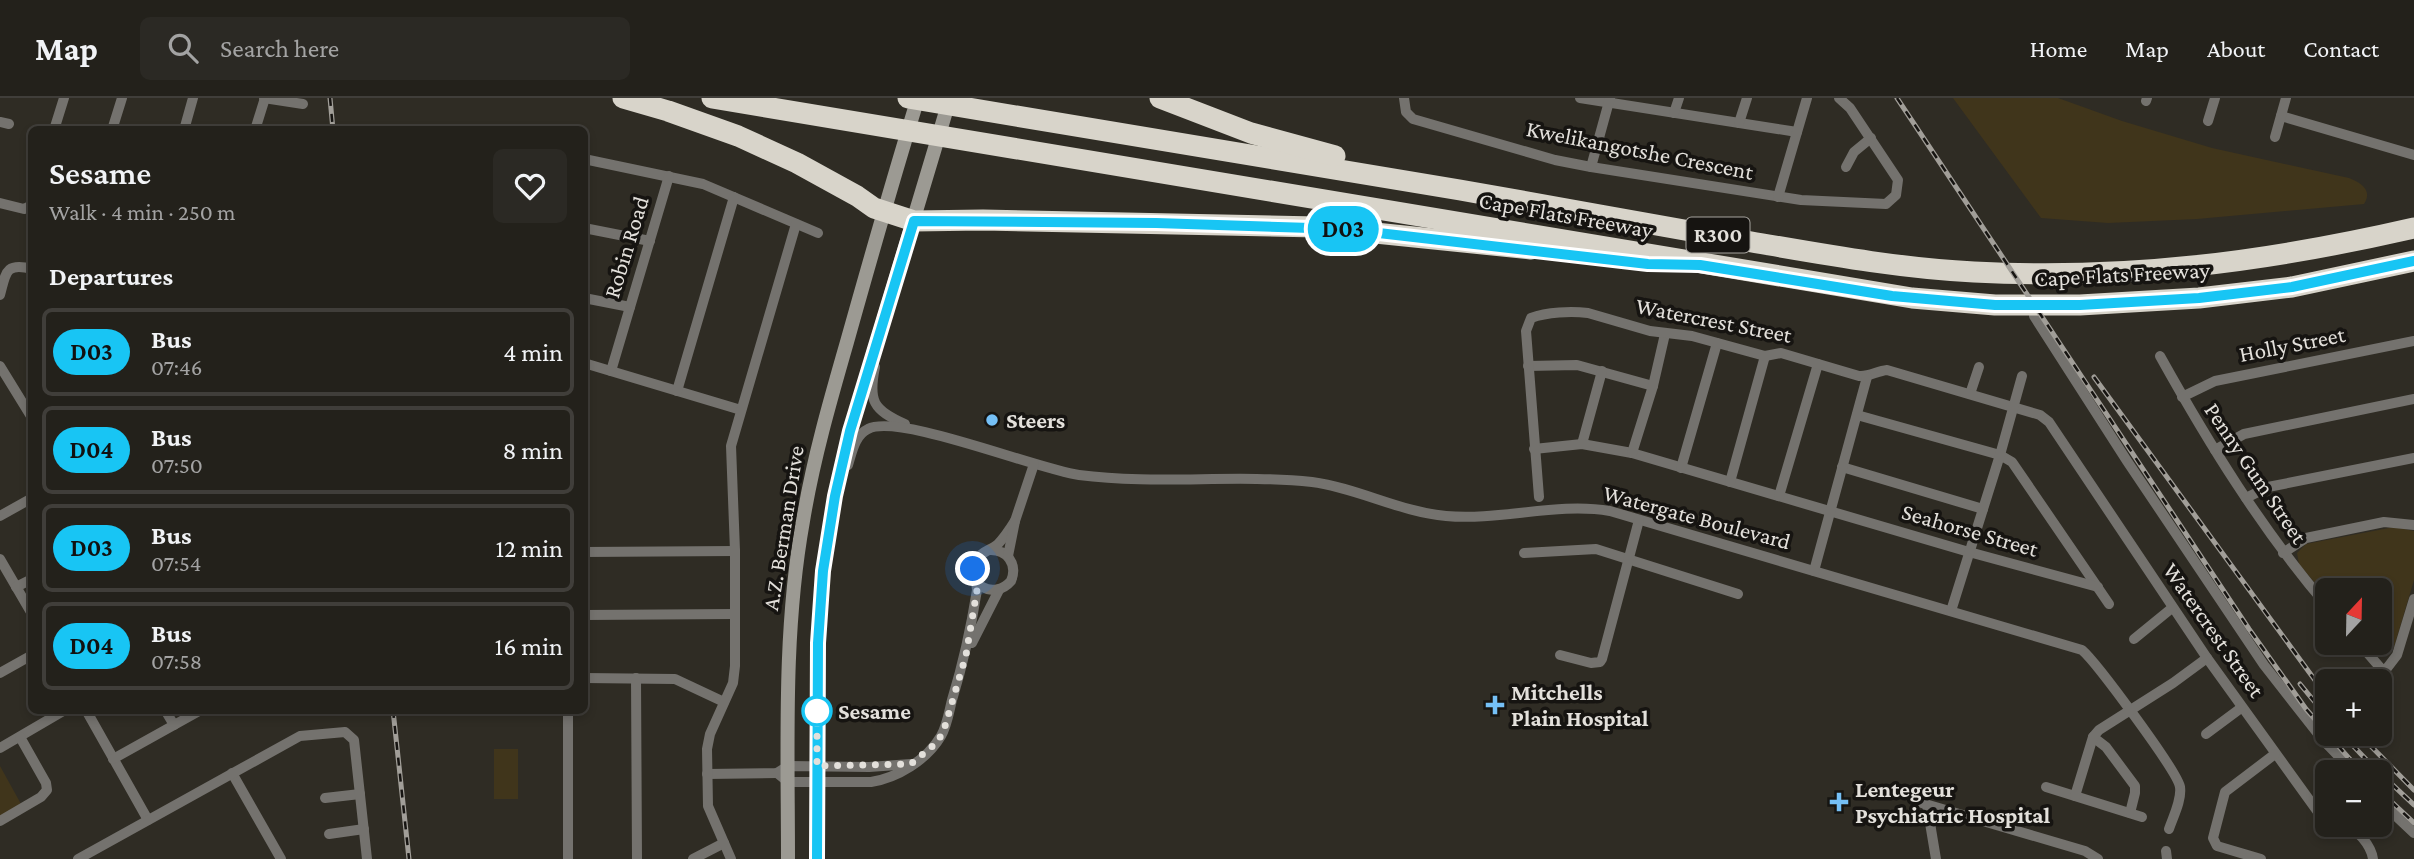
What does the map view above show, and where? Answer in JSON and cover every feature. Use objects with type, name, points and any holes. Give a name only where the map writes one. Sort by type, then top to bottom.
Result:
[{"type":"highway","points":[[623,98],[691,118],[750,141],[797,163],[883,212],[914,221],[983,220],[1317,228],[1385,233],[1648,264],[1700,265]]},
{"type":"highway","name":"Cape Flats Freeway","points":[[712,98],[1888,295],[1995,305],[2080,305],[2199,298],[2292,287],[2414,261]]},
{"type":"highway","name":"Cape Flats Freeway","points":[[908,98],[1462,190],[1838,257],[1975,272],[2124,273],[2193,268],[2284,256],[2414,228]]},
{"type":"highway","points":[[1160,98],[1251,134],[1337,157],[1433,178],[1462,190]]},
{"type":"main road","points":[[900,159],[918,98]]},
{"type":"main road","points":[[900,159],[920,116],[925,98]]},
{"type":"main road","name":"A.Z. Berman Drive","points":[[817,859],[820,597],[835,496],[850,431],[950,98]]},
{"type":"main road","name":"A.Z. Berman Drive","points":[[788,859],[784,774],[789,658],[802,522],[822,431],[900,159]]},
{"type":"street","points":[[55,126],[64,98]]},
{"type":"street","points":[[113,126],[122,98]]},
{"type":"street","points":[[185,126],[193,98]]},
{"type":"street","points":[[256,126],[264,98],[303,104]]},
{"type":"street","name":"Kwelikangotshe Crescent","points":[[1404,98],[1406,112],[1413,119],[1555,160],[1778,197],[1807,98]]},
{"type":"street","points":[[1580,98],[1797,132]]},
{"type":"street","points":[[1674,113],[1679,98]]},
{"type":"street","points":[[1739,123],[1747,98]]},
{"type":"street","points":[[1778,197],[1868,205],[1890,202],[1898,190],[1898,180],[1847,104],[1839,98]]},
{"type":"street","points":[[2208,121],[2215,98]]},
{"type":"street","points":[[2275,137],[2286,98]]},
{"type":"street","points":[[1591,167],[1610,101]]},
{"type":"street","points":[[2281,116],[2414,155]]},
{"type":"street","points":[[1846,167],[1854,152],[1871,138]]},
{"type":"street","points":[[588,160],[703,184],[818,233]]},
{"type":"street","name":"Robin Road","points":[[611,371],[669,176]]},
{"type":"street","points":[[677,391],[734,197]]},
{"type":"street","points":[[0,203],[20,209],[28,206]]},
{"type":"street","points":[[731,859],[708,806],[707,774],[708,740],[734,675],[732,446],[796,224]]},
{"type":"street","points":[[588,229],[650,241]]},
{"type":"street","points":[[0,295],[10,268],[17,265],[28,268]]},
{"type":"street","points":[[588,299],[630,307]]},
{"type":"street","name":"Watergate Boulevard","points":[[887,313],[872,384],[872,396],[884,414],[918,430],[1034,464],[1079,475],[1315,483],[1444,516],[1597,509],[2082,650],[2129,709],[2180,785],[2169,829]]},
{"type":"street","name":"Watercrest Street","points":[[1539,497],[1526,326],[1531,318],[1538,316],[1588,313],[1665,334],[1679,333],[1765,356],[1781,353],[1867,377],[1887,370],[2040,415],[2049,422],[2172,608],[2315,808]]},
{"type":"street","points":[[2034,316],[2127,461],[2269,672],[2322,739],[2342,760]]},
{"type":"street","points":[[1632,453],[1653,386],[1665,334]]},
{"type":"street","name":"Holly Street","points":[[2182,397],[2215,381],[2414,341]]},
{"type":"street","points":[[1681,468],[1717,344]]},
{"type":"street","points":[[1730,482],[1765,356]]},
{"type":"street","name":"Penny Gum Street","points":[[2160,356],[2182,397],[2246,498],[2283,553],[2315,591]]},
{"type":"street","points":[[588,364],[741,410]]},
{"type":"street","points":[[1779,496],[1818,364]]},
{"type":"street","points":[[1528,366],[1577,365],[1653,386]]},
{"type":"street","points":[[0,366],[28,414]]},
{"type":"street","points":[[1970,394],[1979,367]]},
{"type":"street","points":[[1582,444],[1602,371]]},
{"type":"street","points":[[1951,611],[2022,376]]},
{"type":"street","points":[[1814,571],[1867,377]]},
{"type":"street","points":[[2215,450],[2244,434],[2414,399]]},
{"type":"street","points":[[1857,415],[2000,455],[2016,466],[2109,604]]},
{"type":"street","name":"Watergate Boulevard","points":[[835,496],[855,444],[863,432],[878,425],[918,430]]},
{"type":"street","points":[[1534,449],[1582,444],[1632,453],[1831,511]]},
{"type":"street","points":[[2246,498],[2268,487],[2414,458]]},
{"type":"street","points":[[1008,556],[1015,521],[1034,464]]},
{"type":"street","points":[[1842,467],[1983,509]]},
{"type":"street","points":[[0,516],[28,500]]},
{"type":"street","name":"Seahorse Street","points":[[1831,511],[2098,587]]},
{"type":"street","points":[[1560,655],[1591,663],[1600,662],[1639,520]]},
{"type":"street","points":[[784,774],[817,782],[885,780],[897,776],[935,744],[943,733],[966,655],[977,590],[974,563],[1002,539],[1015,521]]},
{"type":"street","points":[[2283,553],[2306,537],[2384,522],[2414,525]]},
{"type":"street","points":[[1524,553],[1587,548],[1608,552],[1629,561],[1738,594]]},
{"type":"street","points":[[976,582],[987,590],[999,590],[1007,586],[1014,574],[1014,567],[1008,556],[989,550]]},
{"type":"street","points":[[588,552],[735,551]]},
{"type":"street","points":[[0,559],[28,607]]},
{"type":"street","points":[[16,587],[28,581]]},
{"type":"street","points":[[966,655],[999,590]]},
{"type":"street","points":[[2369,655],[2384,673],[2399,649],[2414,600]]},
{"type":"street","points":[[2134,639],[2172,608]]},
{"type":"street","points":[[588,615],[735,614]]},
{"type":"street","points":[[0,673],[28,657]]},
{"type":"street","points":[[2075,796],[2093,737],[2110,721],[2173,683],[2207,658]]},
{"type":"street","points":[[588,678],[675,679],[724,702]]},
{"type":"street","points":[[636,678],[637,859]]},
{"type":"street","points":[[2206,734],[2241,708]]},
{"type":"street","points":[[0,748],[58,714]]},
{"type":"street","points":[[88,714],[148,820]]},
{"type":"street","points":[[167,714],[174,725]]},
{"type":"street","points":[[113,759],[194,714]]},
{"type":"street","points":[[568,714],[568,859]]},
{"type":"street","points":[[78,859],[300,736],[345,732],[354,740],[367,859]]},
{"type":"street","points":[[0,821],[41,797],[47,790],[46,783],[20,737]]},
{"type":"street","points":[[2093,737],[2106,747],[2135,786],[2130,813]]},
{"type":"street","points":[[2261,859],[2217,846],[2213,838],[2225,792],[2275,754]]},
{"type":"street","points":[[707,774],[784,774],[817,766],[911,764]]},
{"type":"street","points":[[232,773],[281,859]]},
{"type":"street","points":[[2046,787],[2142,817]]},
{"type":"street","points":[[325,798],[360,794]]},
{"type":"street","points":[[1915,801],[2085,850],[2098,859]]},
{"type":"street","points":[[1927,805],[1936,859]]},
{"type":"street","points":[[2392,812],[2414,833]]},
{"type":"street","points":[[329,834],[364,830]]},
{"type":"street","points":[[2361,837],[2371,850],[2373,859]]},
{"type":"street","points":[[693,859],[724,844]]},
{"type":"shaded area","points":[[1953,98],[2058,98],[2122,121],[2212,148],[2349,178],[2358,182],[2367,195],[2364,204],[2197,219],[2108,223],[2041,218]]},
{"type":"shaded area","points":[[2394,527],[2414,531],[2414,580],[2392,650],[2392,578],[2315,578],[2315,583],[2299,564],[2297,553],[2306,544]]},
{"type":"shaded area","points":[[494,749],[518,749],[518,799],[494,799]]},
{"type":"shaded area","points":[[0,766],[21,804],[0,816]]},
{"type":"railway","points":[[330,98],[333,126]]},
{"type":"railway","points":[[1897,98],[2249,629],[2306,709],[2351,760]]},
{"type":"railway","points":[[2094,377],[2315,680]]},
{"type":"railway","points":[[2300,684],[2315,702]]},
{"type":"railway","points":[[393,714],[409,859]]},
{"type":"railway","points":[[2353,746],[2367,760]]},
{"type":"railway","points":[[2371,746],[2414,790]]},
{"type":"railway","points":[[2392,784],[2414,805]]},
{"type":"railway","points":[[2392,802],[2414,823]]},
{"type":"bus line","name":"D03","points":[[817,859],[818,643],[823,571],[835,496],[850,431],[914,221],[1156,223],[1344,229],[1648,264],[1700,265],[1892,296],[1995,305],[2080,305],[2199,298],[2292,287],[2414,261]]},
{"type":"place","name":"Steers","points":[[992,420]]},
{"type":"place","name":"Mitchells Plain Hospital","points":[[1495,705]]},
{"type":"place","name":"Sesame","points":[[817,711]]},
{"type":"place","name":"Lentegeur Psychiatric Hospital","points":[[1839,802]]},
{"type":"route","points":[[817,711],[817,766],[869,767],[911,764],[922,756],[943,733],[966,655],[977,590],[973,569]]}]
